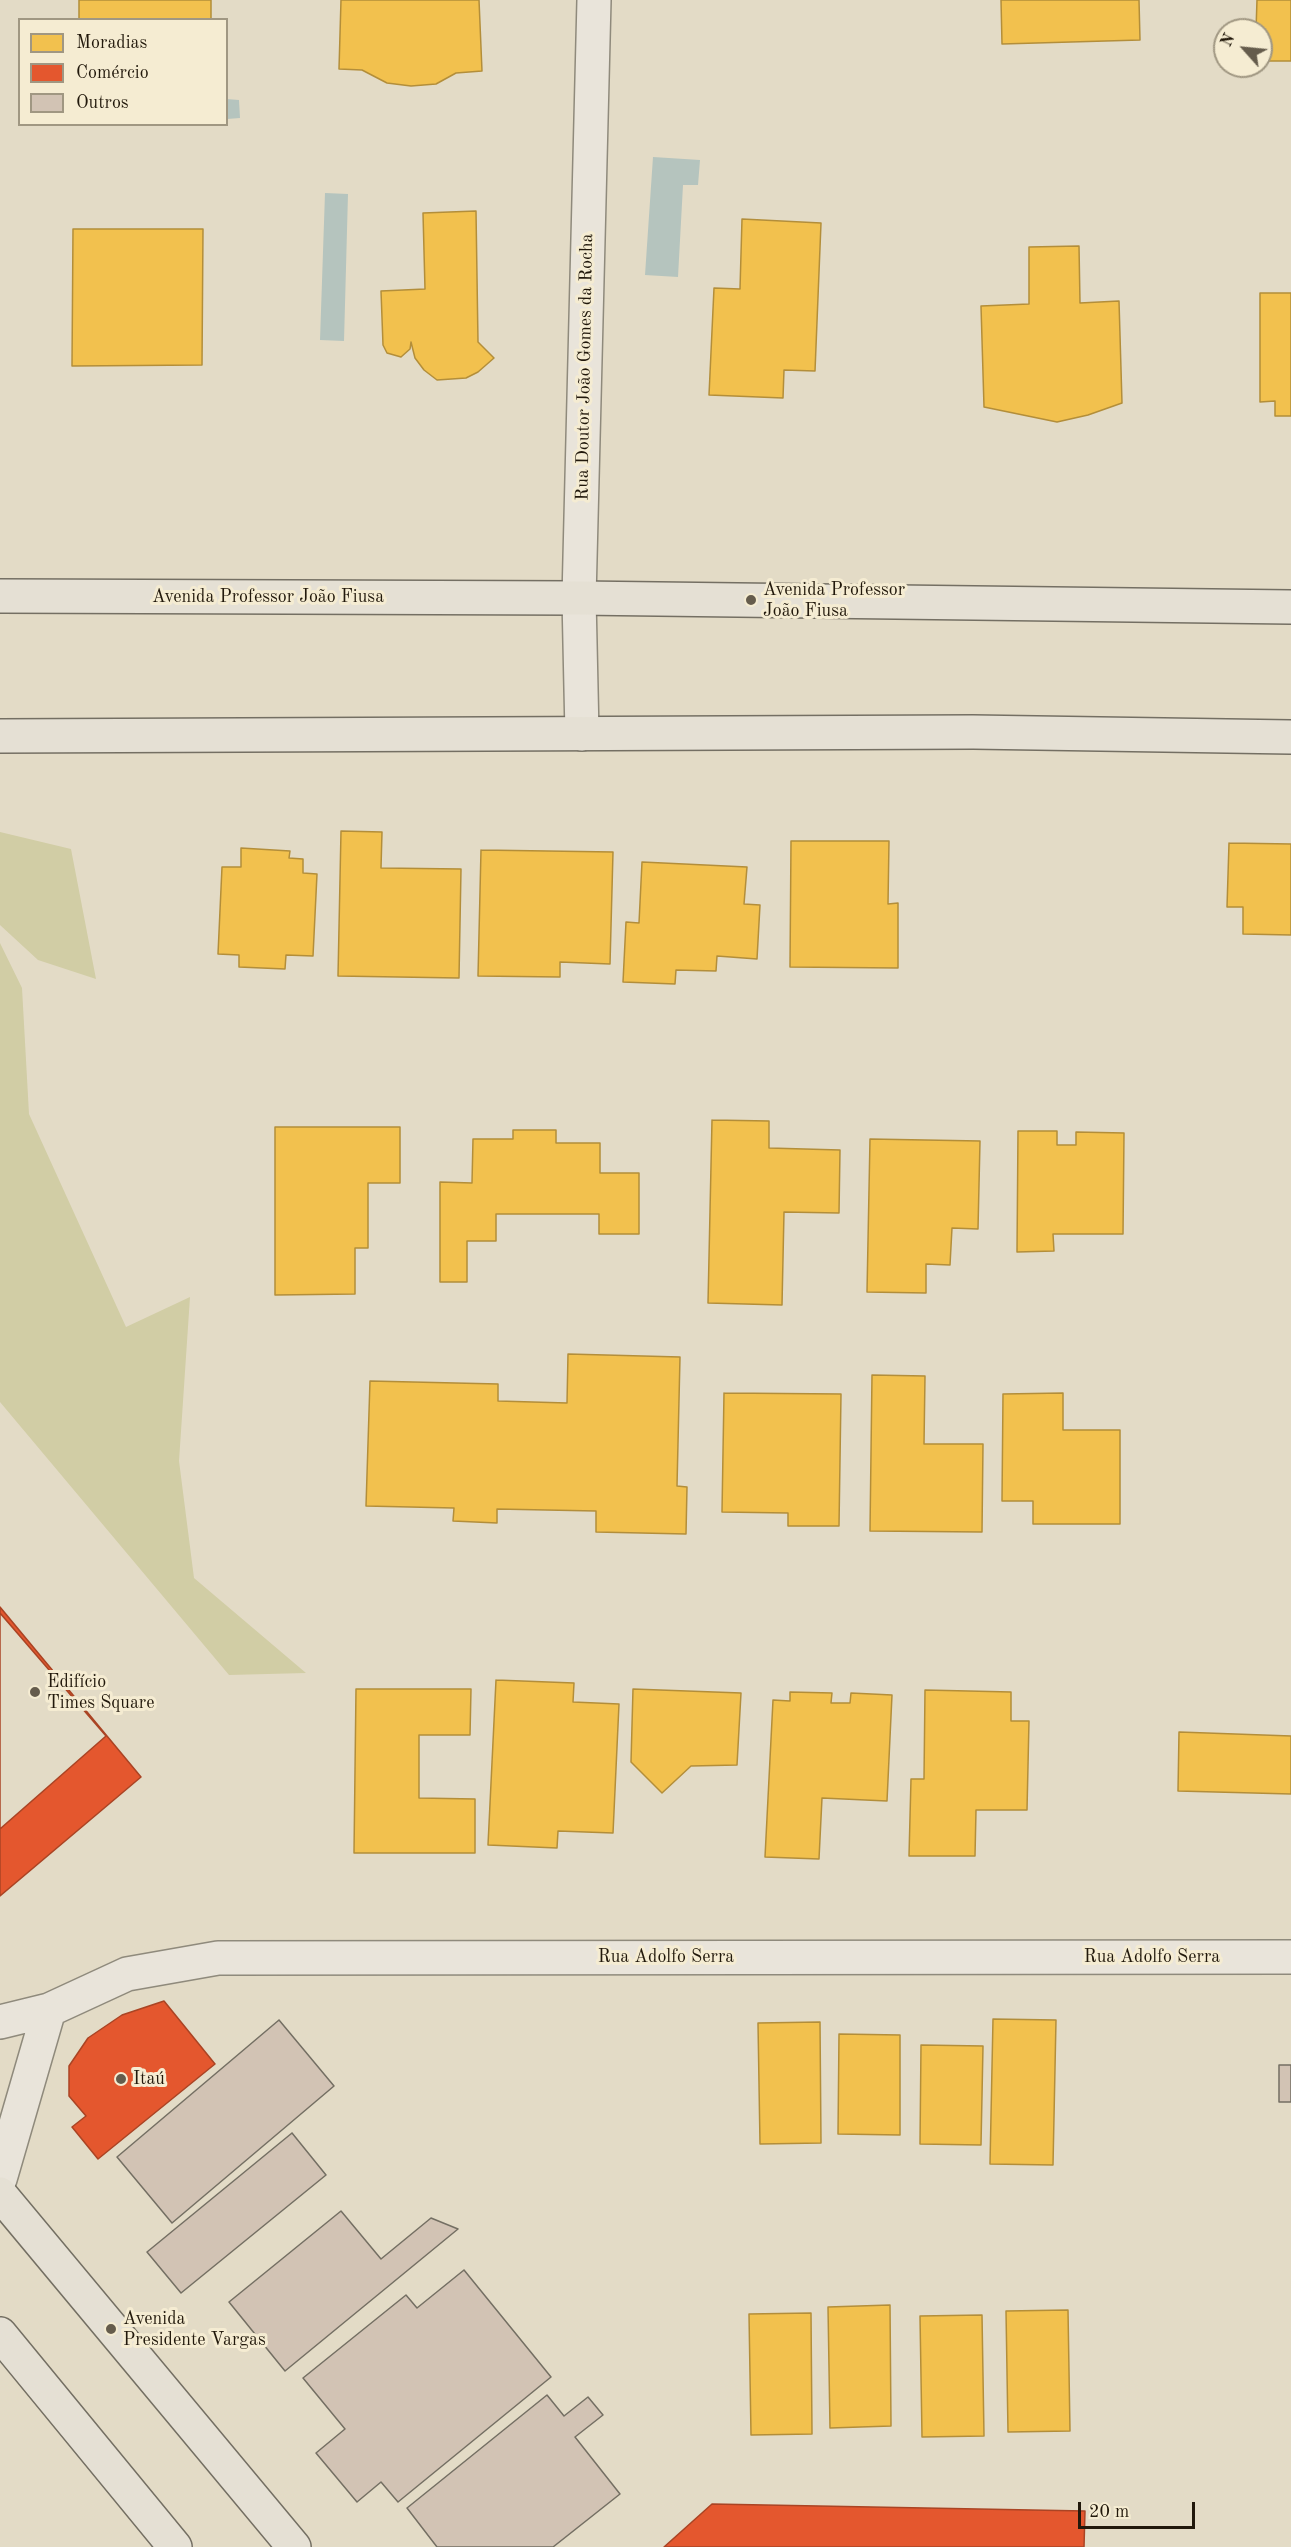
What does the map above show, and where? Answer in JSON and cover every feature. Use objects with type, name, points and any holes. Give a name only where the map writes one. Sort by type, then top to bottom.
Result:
[{"type":"main road","name":"Avenida Professor João Fiusa","points":[[0,596],[579,598],[1291,607]]},
{"type":"main road","points":[[0,736],[973,732],[1291,737]]},
{"type":"main road","points":[[0,2194],[294,2547]]},
{"type":"main road","points":[[0,2334],[175,2547]]},
{"type":"street","name":"Rua Doutor João Gomes da Rocha","points":[[582,734],[579,598],[594,0]]},
{"type":"street","name":"Rua Adolfo Serra","points":[[0,2022],[50,2010],[127,1974],[218,1958],[1291,1957]]},
{"type":"street","points":[[0,2179],[50,2010]]},
{"type":"shaded area","points":[[228,99],[239,100],[240,118],[228,119]]},
{"type":"shaded area","points":[[653,157],[700,160],[698,185],[683,185],[678,277],[645,275]]},
{"type":"shaded area","points":[[325,193],[348,194],[344,341],[320,340]]},
{"type":"shaded area","points":[[0,832],[71,849],[96,979],[38,960],[0,925]]},
{"type":"shaded area","points":[[0,943],[22,988],[29,1114],[126,1327],[190,1297],[179,1461],[194,1578],[306,1673],[229,1675],[0,1402]]},
{"type":"building: Moradias","points":[[79,0],[211,0],[211,18],[79,18]]},
{"type":"building: Moradias","points":[[341,0],[479,0],[482,71],[456,73],[436,84],[411,86],[387,83],[362,70],[339,69]]},
{"type":"building: Moradias","points":[[1001,0],[1139,0],[1140,40],[1002,44]]},
{"type":"building: Moradias","points":[[1257,0],[1291,0],[1291,61],[1273,61],[1273,18],[1256,18]]},
{"type":"building: Moradias","points":[[476,211],[478,342],[494,358],[478,372],[466,378],[437,380],[424,370],[415,358],[411,342],[410,349],[401,357],[387,353],[383,345],[381,291],[425,289],[423,213]]},
{"type":"building: Moradias","points":[[742,219],[821,223],[815,371],[784,370],[783,398],[709,395],[714,288],[740,289]]},
{"type":"building: Moradias","points":[[73,229],[203,229],[202,365],[72,366]]},
{"type":"building: Moradias","points":[[1079,246],[1080,303],[1119,301],[1122,403],[1088,415],[1057,422],[984,407],[981,306],[1029,304],[1029,247]]},
{"type":"building: Moradias","points":[[1260,293],[1291,293],[1291,416],[1275,416],[1275,401],[1260,402]]},
{"type":"building: Moradias","points":[[341,831],[382,832],[381,868],[461,869],[459,978],[338,976]]},
{"type":"building: Moradias","points":[[791,841],[889,841],[888,904],[898,903],[898,968],[790,967]]},
{"type":"building: Moradias","points":[[1229,843],[1291,844],[1291,935],[1243,934],[1243,907],[1227,907]]},
{"type":"building: Moradias","points":[[241,848],[290,851],[289,858],[303,859],[303,873],[317,874],[313,956],[286,955],[285,969],[239,967],[239,955],[218,954],[222,867],[241,867]]},
{"type":"building: Moradias","points":[[481,850],[613,852],[610,964],[560,962],[560,977],[478,976]]},
{"type":"building: Moradias","points":[[642,862],[747,867],[744,904],[760,905],[757,959],[717,956],[716,971],[676,970],[675,984],[623,982],[626,922],[639,923]]},
{"type":"building: Moradias","points":[[712,1120],[769,1121],[769,1148],[840,1150],[839,1213],[784,1212],[782,1305],[708,1303]]},
{"type":"building: Moradias","points":[[275,1127],[400,1127],[400,1183],[368,1183],[368,1248],[355,1248],[355,1294],[275,1295]]},
{"type":"building: Moradias","points":[[513,1130],[556,1130],[556,1143],[600,1143],[600,1173],[639,1173],[639,1234],[599,1234],[599,1214],[496,1214],[496,1241],[467,1241],[467,1282],[440,1282],[440,1182],[472,1183],[473,1139],[513,1139]]},
{"type":"building: Moradias","points":[[1018,1131],[1057,1131],[1057,1145],[1076,1145],[1076,1132],[1124,1133],[1123,1234],[1053,1234],[1054,1251],[1017,1252]]},
{"type":"building: Moradias","points":[[870,1139],[980,1141],[978,1229],[952,1228],[950,1265],[926,1264],[926,1293],[867,1292]]},
{"type":"building: Moradias","points":[[568,1354],[680,1357],[677,1486],[687,1487],[686,1534],[596,1532],[596,1511],[497,1509],[497,1523],[453,1521],[454,1508],[366,1506],[370,1381],[498,1384],[498,1401],[567,1403]]},
{"type":"building: Moradias","points":[[872,1375],[925,1376],[924,1444],[983,1444],[982,1532],[870,1531]]},
{"type":"building: Moradias","points":[[724,1393],[841,1394],[839,1526],[788,1526],[788,1513],[722,1512]]},
{"type":"building: Moradias","points":[[1063,1393],[1063,1430],[1120,1430],[1120,1524],[1033,1524],[1033,1501],[1002,1501],[1003,1394]]},
{"type":"building: Moradias","points":[[496,1680],[574,1683],[573,1702],[619,1704],[613,1833],[558,1831],[557,1848],[488,1845]]},
{"type":"building: Moradias","points":[[356,1689],[471,1689],[470,1735],[419,1735],[419,1798],[475,1799],[475,1853],[354,1853]]},
{"type":"building: Moradias","points":[[633,1689],[741,1693],[737,1765],[691,1766],[662,1793],[631,1762]]},
{"type":"building: Moradias","points":[[925,1690],[1011,1692],[1011,1721],[1029,1721],[1027,1810],[976,1810],[975,1856],[909,1856],[911,1779],[924,1779]]},
{"type":"building: Moradias","points":[[790,1692],[832,1693],[831,1703],[850,1703],[851,1693],[892,1695],[887,1801],[822,1798],[819,1859],[765,1857],[773,1700],[790,1701]]},
{"type":"building: Moradias","points":[[1179,1732],[1291,1736],[1291,1794],[1178,1791]]},
{"type":"building: Moradias","points":[[993,2019],[1056,2020],[1053,2165],[990,2164]]},
{"type":"building: Moradias","points":[[820,2022],[821,2143],[760,2144],[758,2023]]},
{"type":"building: Moradias","points":[[839,2034],[900,2035],[900,2135],[838,2134]]},
{"type":"building: Moradias","points":[[921,2045],[983,2046],[981,2145],[920,2144]]},
{"type":"building: Moradias","points":[[890,2305],[891,2426],[830,2428],[828,2307]]},
{"type":"building: Moradias","points":[[1068,2310],[1070,2431],[1008,2432],[1006,2311]]},
{"type":"building: Moradias","points":[[811,2313],[812,2434],[751,2435],[749,2314]]},
{"type":"building: Moradias","points":[[982,2315],[984,2436],[922,2437],[920,2316]]},
{"type":"building: Comércio","name":"Edifício Times Square","points":[[0,1607],[141,1777],[0,1896]]},
{"type":"building: Comércio","name":"Edifício Times Square","points":[[0,1613],[106,1736],[0,1829]]},
{"type":"building: Comércio","points":[[164,2001],[215,2064],[98,2159],[72,2127],[86,2116],[69,2096],[69,2066],[88,2038],[122,2015]]},
{"type":"building: Comércio","points":[[712,2504],[1085,2511],[1084,2547],[664,2547]]},
{"type":"building: Outros","points":[[279,2020],[334,2086],[172,2223],[117,2157]]},
{"type":"building: Outros","points":[[1279,2065],[1291,2065],[1291,2102],[1279,2102]]},
{"type":"building: Outros","points":[[292,2133],[326,2175],[181,2293],[147,2252]]},
{"type":"building: Outros","points":[[341,2211],[381,2259],[431,2218],[458,2229],[285,2371],[229,2302]]},
{"type":"building: Outros","points":[[464,2270],[551,2377],[398,2502],[381,2482],[357,2502],[316,2453],[345,2429],[303,2378],[406,2295],[417,2308]]},
{"type":"building: Outros","points":[[547,2395],[564,2416],[588,2397],[603,2415],[575,2437],[620,2494],[553,2547],[437,2547],[407,2508]]},
{"type":"place","name":"Avenida Professor João Fiusa","points":[[751,600]]},
{"type":"place","name":"Edifício Times Square","points":[[35,1692]]},
{"type":"place","name":"Itaú","points":[[121,2079]]},
{"type":"place","name":"Avenida Presidente Vargas","points":[[111,2329]]}]
